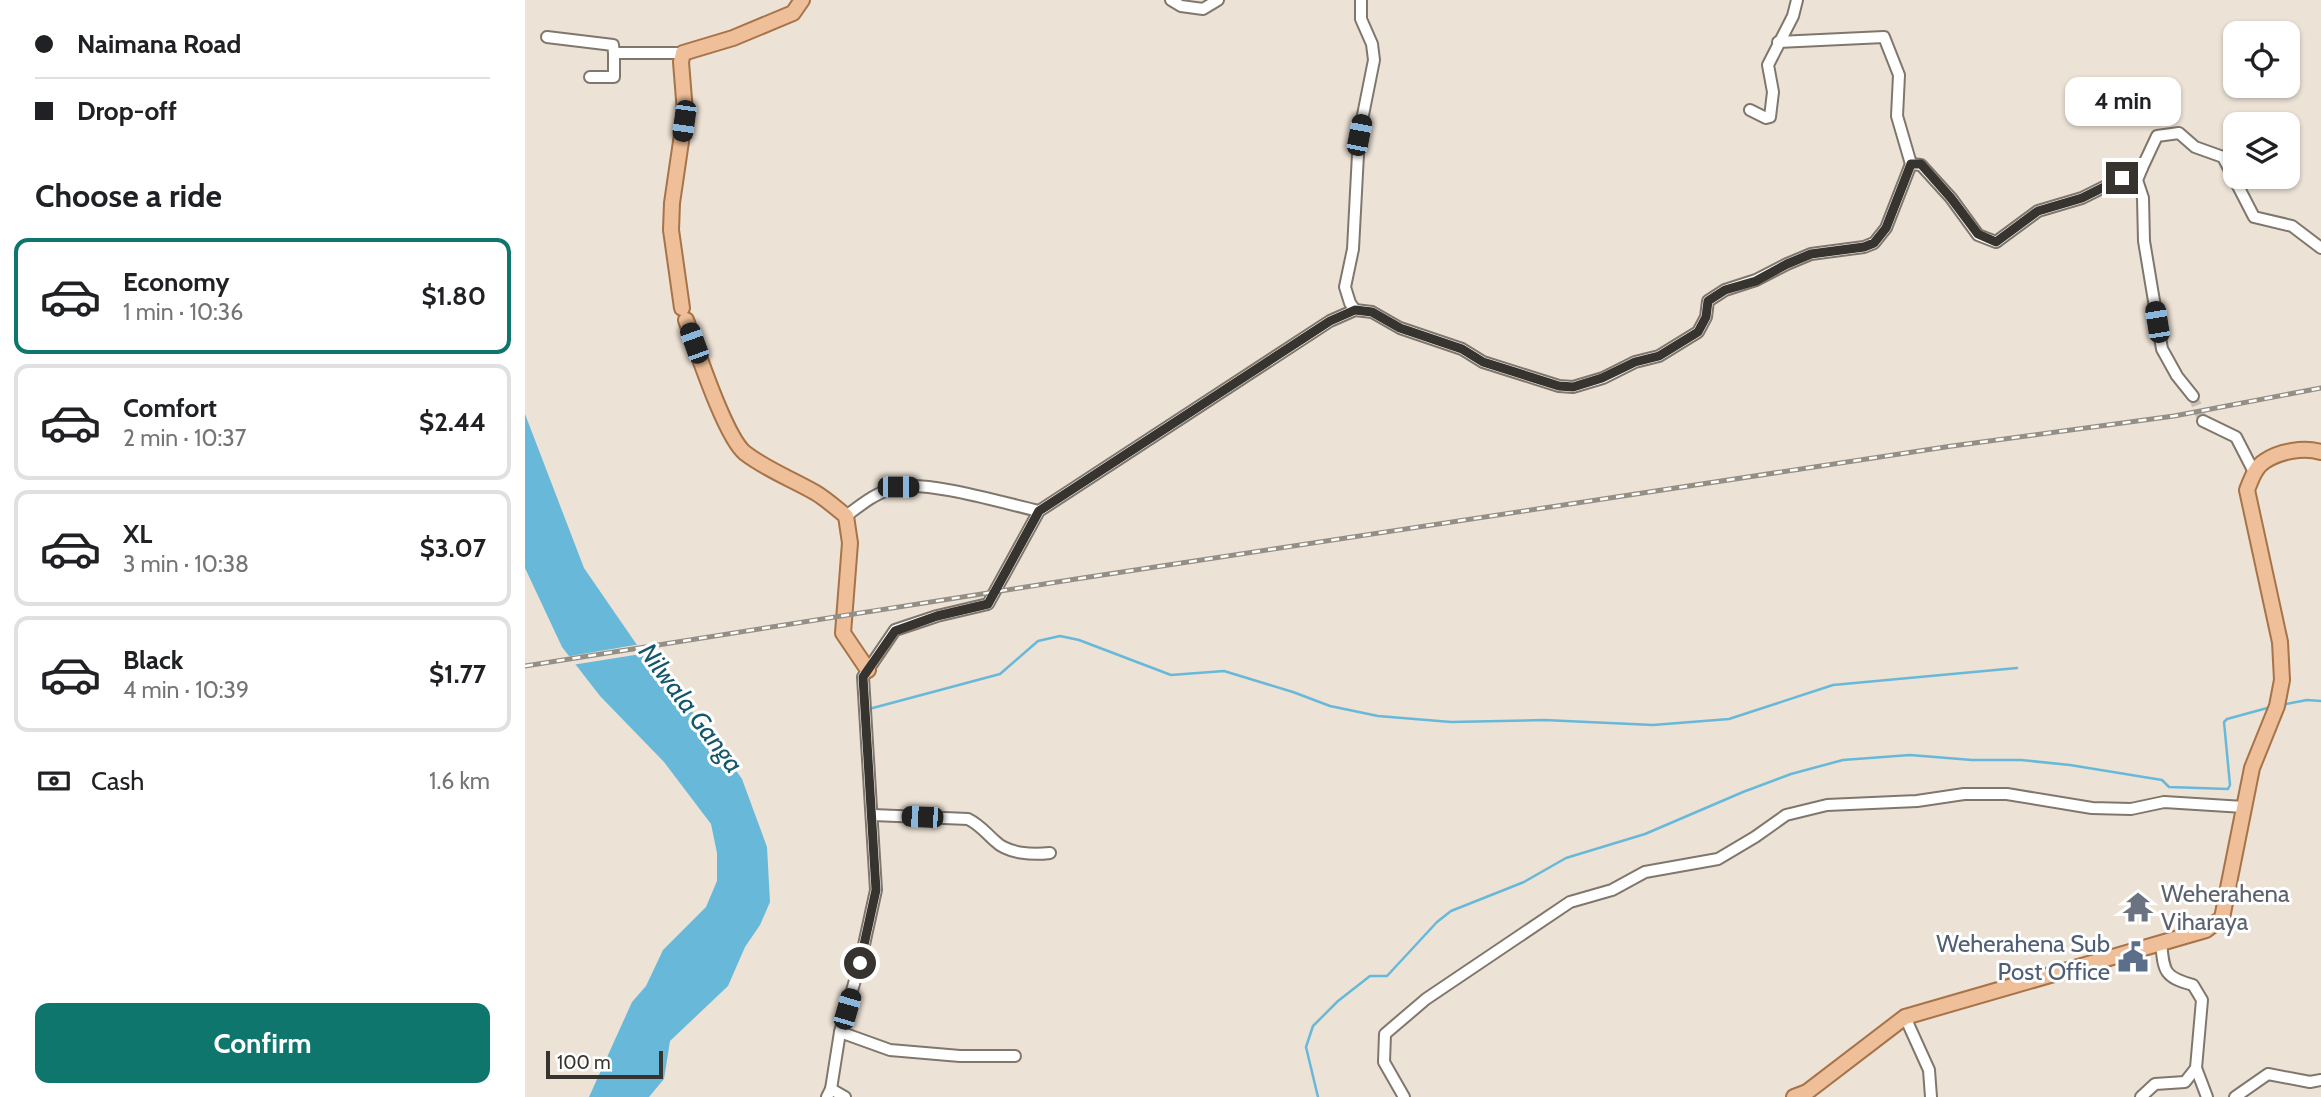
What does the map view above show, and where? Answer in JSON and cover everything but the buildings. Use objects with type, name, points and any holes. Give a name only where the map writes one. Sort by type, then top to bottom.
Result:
[{"type":"main road","points":[[802,0],[793,13],[733,38],[683,53],[681,62],[684,116],[671,230],[684,314],[711,389],[735,440],[742,451],[773,471],[817,493],[846,516],[850,543],[843,633],[867,670]]},
{"type":"main road","points":[[1803,1096],[1905,1017],[2206,930],[2222,918],[2252,768],[2277,706],[2282,680],[2280,642],[2247,490],[2254,472],[2264,461],[2292,450],[2321,452]]},
{"type":"street","points":[[1171,0],[1181,6],[1203,9],[1218,0]]},
{"type":"street","points":[[1355,310],[1345,287],[1353,249],[1359,135],[1374,60],[1372,44],[1361,19],[1361,0]]},
{"type":"street","points":[[1750,110],[1766,118],[1770,117],[1773,92],[1768,65],[1793,16],[1797,0]]},
{"type":"street","points":[[547,37],[613,46],[614,77],[590,78]]},
{"type":"street","points":[[845,1097],[829,1093],[840,1032],[860,963],[876,890],[863,677],[895,631],[937,616],[988,604],[1039,511],[1330,321],[1355,310],[1372,312],[1400,328],[1462,349],[1483,362],[1559,386],[1573,387],[1602,378],[1635,362],[1659,356],[1698,332],[1706,317],[1708,301],[1725,290],[1756,281],[1811,254],[1864,247],[1874,243],[1886,228],[1911,164],[1897,116],[1899,75],[1884,37],[1778,43]]},
{"type":"street","points":[[614,53],[683,53]]},
{"type":"street","points":[[2193,396],[2177,376],[2162,349],[2144,240],[2143,198],[2137,180],[2157,136],[2179,134],[2195,147],[2223,157],[2254,217],[2292,226],[2321,248]]},
{"type":"street","points":[[1911,164],[1921,164],[1978,234],[1996,242],[2038,211],[2082,198],[2142,168]]},
{"type":"street","points":[[2203,421],[2236,437],[2254,472]]},
{"type":"street","points":[[846,516],[873,496],[898,487],[931,487],[1039,511]]},
{"type":"street","points":[[1404,1097],[1384,1062],[1385,1034],[1426,999],[1570,902],[1612,890],[1645,872],[1718,859],[1786,815],[1827,805],[1917,801],[1964,794],[2007,794],[2105,808],[2131,809],[2164,802],[2244,807]]},
{"type":"street","points":[[873,816],[968,819],[982,826],[997,844],[1031,856],[1050,853]]},
{"type":"street","points":[[2161,943],[2164,969],[2173,980],[2193,985],[2202,1000],[2196,1068],[2207,1097]]},
{"type":"street","points":[[1905,1017],[1929,1070],[1931,1097]]},
{"type":"street","points":[[840,1032],[890,1050],[960,1056],[1016,1056]]},
{"type":"street","points":[[2141,1097],[2155,1084],[2185,1082],[2196,1068]]},
{"type":"street","points":[[2235,1097],[2268,1074],[2310,1083],[2321,1080]]},
{"type":"water","points":[[525,414],[584,568],[648,661],[705,726],[742,779],[767,847],[770,902],[760,925],[745,947],[728,986],[670,1041],[664,1079],[649,1097],[589,1097],[632,1002],[646,986],[663,950],[706,907],[717,881],[717,853],[711,824],[664,762],[600,696],[562,647],[525,568]]},
{"type":"pier","points":[[641,644],[647,653],[572,665],[565,657]]},
{"type":"waterway","points":[[869,709],[1000,674],[1038,641],[1060,636],[1079,640],[1171,675],[1224,671],[1330,706],[1378,716],[1451,722],[1544,720],[1653,725],[1729,719],[1833,685],[2017,668]]},
{"type":"waterway","points":[[2281,705],[2307,700],[2321,701]]},
{"type":"waterway","points":[[1318,1097],[1306,1047],[1313,1026],[1338,1001],[1370,976],[1387,976],[1437,922],[1451,911],[1524,882],[1566,858],[1645,834],[1791,774],[1843,760],[1910,755],[1972,760],[2021,760],[2162,780],[2169,787],[2228,789],[2230,785],[2224,722],[2271,707]]},
{"type":"tunnel","points":[[2193,396],[2203,421]]},
{"type":"railway","points":[[525,666],[1952,446],[2174,416],[2321,388]]},
{"type":"place","name":"Weherahena Viharaya","points":[[2138,907]]},
{"type":"place","name":"Weherahena Sub Post Office","points":[[2133,957]]},
{"type":"route","points":[[860,963],[876,890],[863,677],[895,631],[937,616],[988,604],[1039,511],[1330,321],[1355,310],[1372,312],[1400,328],[1462,349],[1483,362],[1559,386],[1573,387],[1602,378],[1635,362],[1659,356],[1698,332],[1706,317],[1708,301],[1725,290],[1756,281],[1811,254],[1864,247],[1874,243],[1886,228],[1911,164],[1921,164],[1978,234],[1996,242],[2038,211],[2082,198],[2122,178]]},
{"type":"water label","name":"Nilwala Ganga","points":[[691,708]]}]
